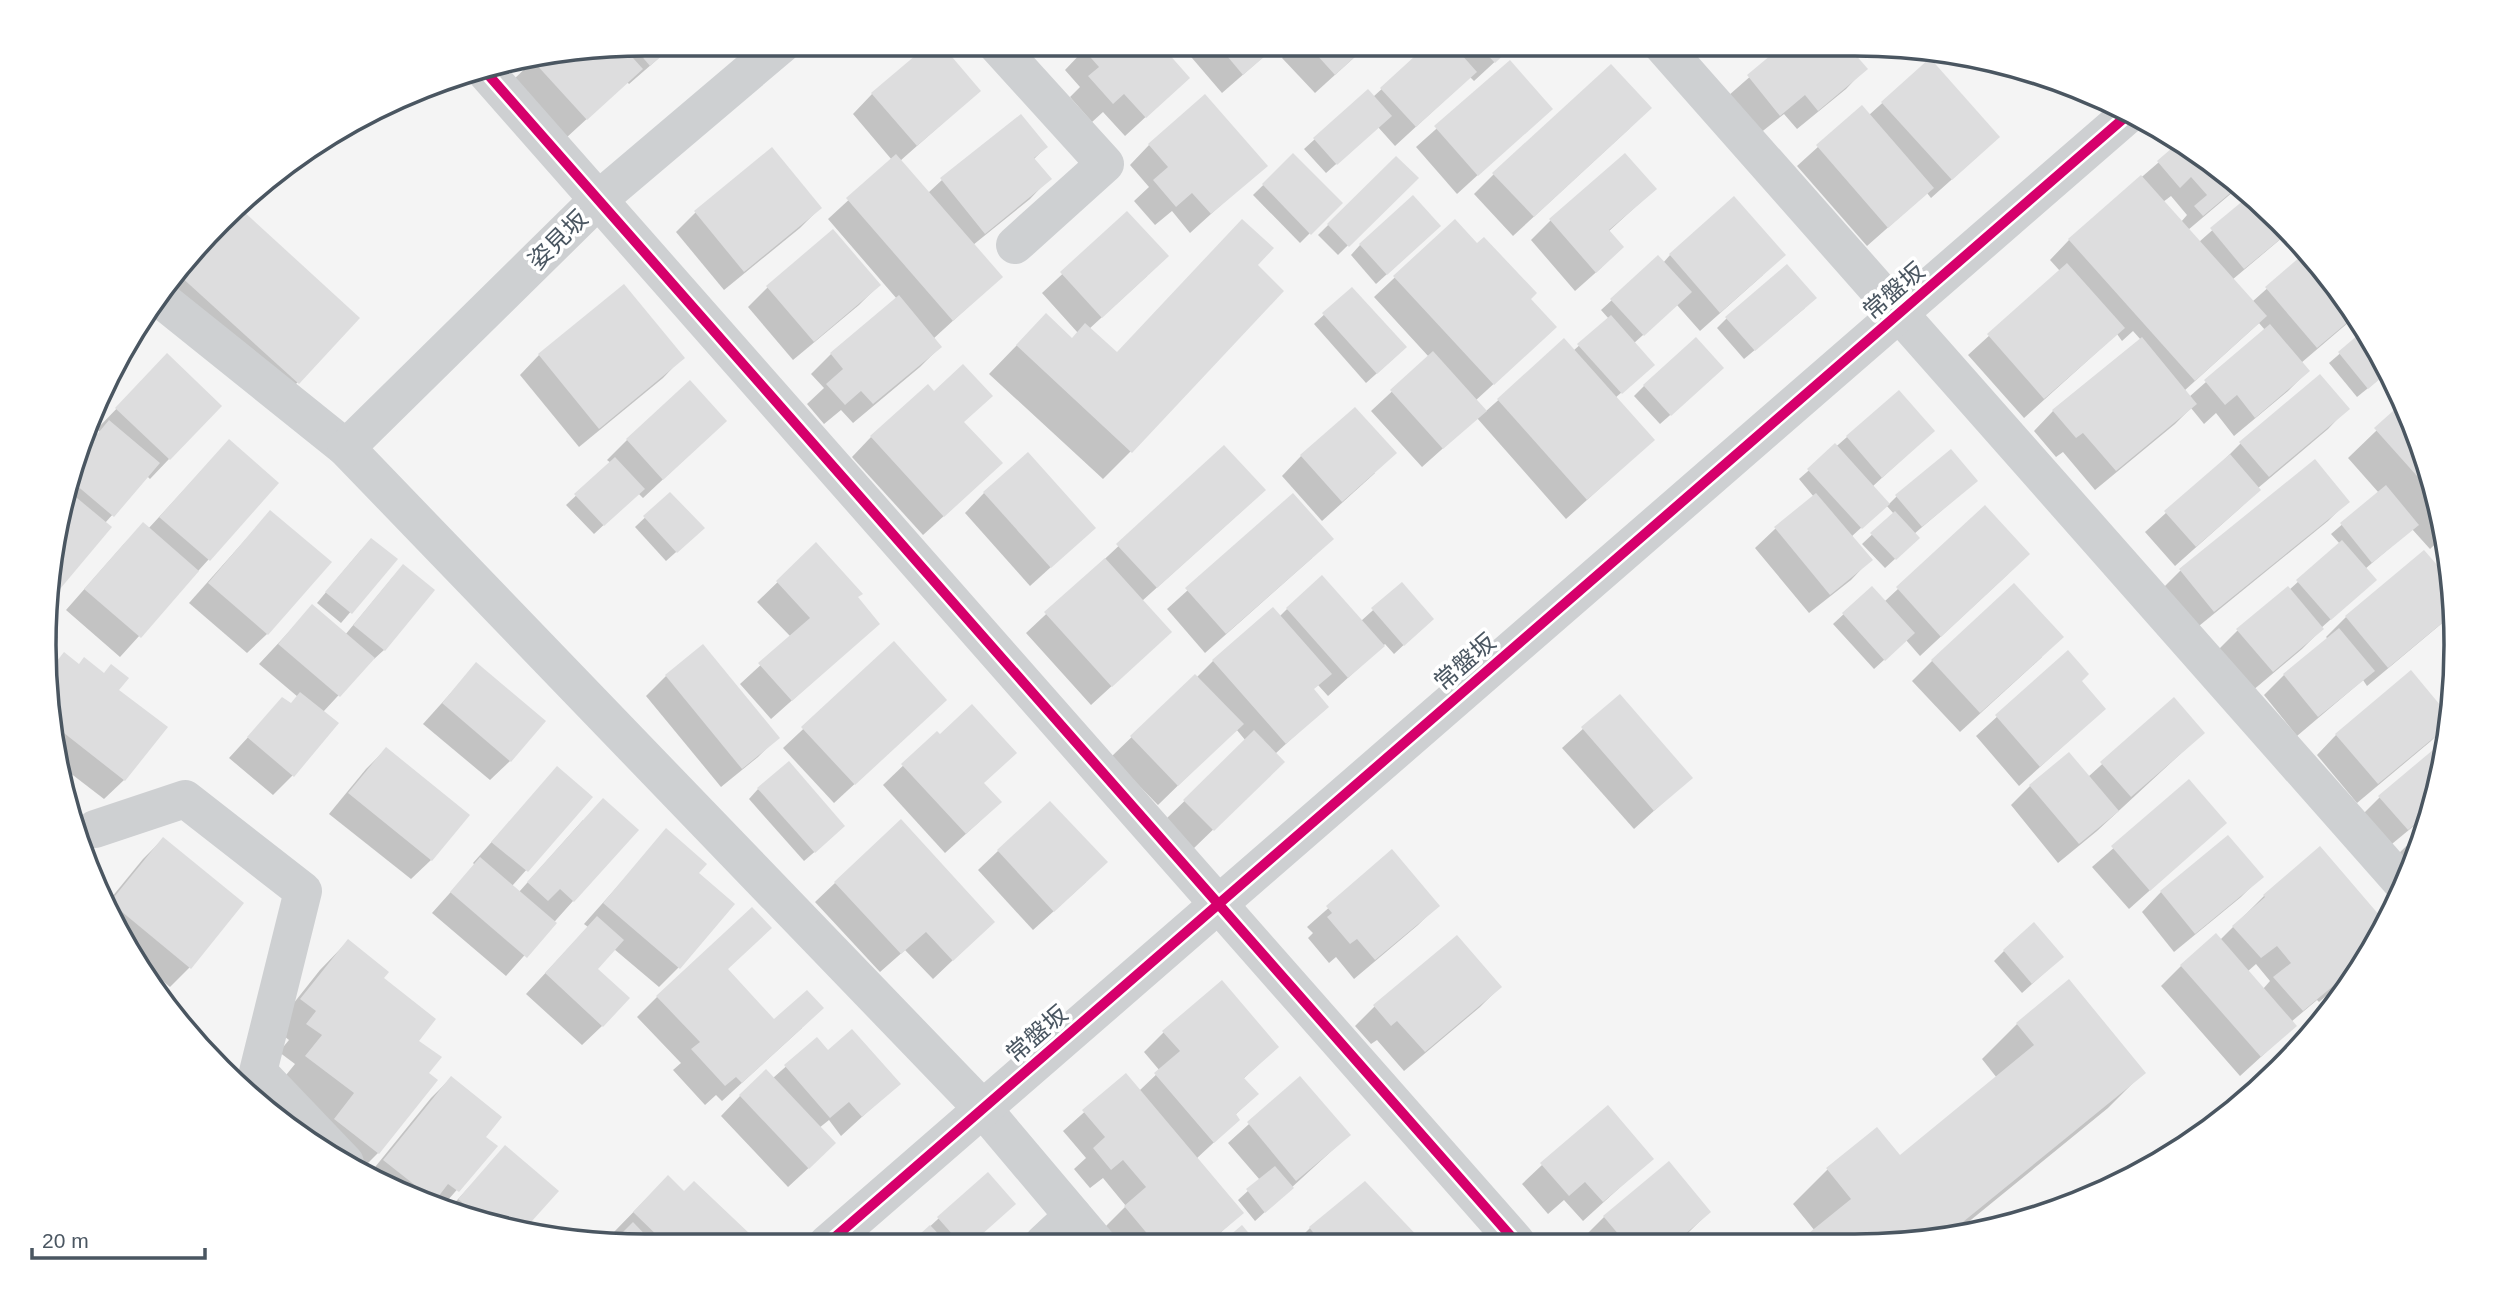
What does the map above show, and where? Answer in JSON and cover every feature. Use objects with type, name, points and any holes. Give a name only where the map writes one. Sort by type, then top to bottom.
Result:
[{"type":"street","name":"姿見坂","points":[[346,448],[598,200],[768,56]]},
{"type":"street","points":[[1007,56],[1105,164],[1015,245]]},
{"type":"street","points":[[1672,56],[2396,876]]},
{"type":"street","points":[[490,77],[1509,1234]]},
{"type":"street","name":"常盤坂","points":[[839,1234],[2122,120]]},
{"type":"street","points":[[166,303],[346,448],[983,1110],[1085,1230]]},
{"type":"street","points":[[85,828],[185,799],[303,891],[258,1072],[319,1135]]},
{"type":"building","points":[[631,56],[643,69],[587,120],[537,66]]},
{"type":"building","points":[[642,56],[661,56],[650,66]]},
{"type":"building","points":[[915,56],[951,56],[981,91],[917,146],[871,93]]},
{"type":"building","points":[[1089,56],[1171,56],[1190,78],[1146,118],[1124,94],[1113,104],[1088,76],[1099,67]]},
{"type":"building","points":[[1227,56],[1265,56],[1243,75]]},
{"type":"building","points":[[1318,56],[1356,56],[1335,75]]},
{"type":"building","points":[[1415,56],[1463,56],[1477,72],[1416,127],[1380,88]]},
{"type":"building","points":[[1488,56],[1502,56],[1495,63]]},
{"type":"building","points":[[1770,56],[1857,56],[1868,69],[1818,111],[1805,95],[1780,116],[1747,75]]},
{"type":"building","points":[[1510,60],[1553,109],[1478,176],[1434,126]]},
{"type":"building","points":[[1927,60],[1933,61],[2000,137],[1952,180],[1881,102]]},
{"type":"building","points":[[1611,64],[1652,108],[1534,217],[1492,173]]},
{"type":"building","points":[[1368,89],[1392,116],[1337,165],[1313,138]]},
{"type":"building","points":[[1205,94],[1268,166],[1211,214],[1192,193],[1176,207],[1153,180],[1168,167],[1148,144]]},
{"type":"building","points":[[1862,105],[1934,188],[1888,228],[1816,145]]},
{"type":"building","points":[[1021,114],[1048,147],[1034,158],[1052,179],[985,234],[940,178]]},
{"type":"building","points":[[772,147],[822,208],[744,272],[694,211]]},
{"type":"building","points":[[2172,148],[2231,192],[2203,216],[2194,206],[2207,195],[2191,177],[2180,188],[2157,161]]},
{"type":"building","points":[[1293,153],[1343,203],[1311,235],[1262,184]]},
{"type":"building","points":[[1625,153],[1657,189],[1609,230],[1624,247],[1596,273],[1549,219]]},
{"type":"building","points":[[896,154],[1003,277],[953,321],[846,198]]},
{"type":"building","points":[[1396,156],[1419,178],[1349,247],[1327,224]]},
{"type":"building","points":[[2141,175],[2267,316],[2195,381],[2068,239]]},
{"type":"building","points":[[1413,195],[1441,226],[1387,275],[1359,244]]},
{"type":"building","points":[[1734,196],[1786,255],[1720,313],[1669,254]]},
{"type":"building","points":[[2242,201],[2281,239],[2244,269],[2210,228]]},
{"type":"building","points":[[1127,211],[1169,256],[1102,318],[1060,272]]},
{"type":"building","points":[[245,213],[360,318],[299,384],[184,279]]},
{"type":"building","points":[[1242,219],[1274,248],[1258,265],[1284,291],[1132,453],[1016,345],[1046,313],[1072,338],[1085,323],[1117,352]]},
{"type":"building","points":[[1455,219],[1477,243],[1484,237],[1537,293],[1531,299],[1557,327],[1494,385],[1393,276]]},
{"type":"building","points":[[833,229],[881,285],[814,342],[766,286]]},
{"type":"building","points":[[1658,255],[1692,292],[1644,336],[1610,299]]},
{"type":"building","points":[[2299,258],[2348,322],[2317,348],[2265,287]]},
{"type":"building","points":[[2067,263],[2125,328],[2044,399],[1987,334]]},
{"type":"building","points":[[1787,264],[1817,298],[1755,351],[1725,317]]},
{"type":"building","points":[[624,284],[685,358],[599,429],[538,354]]},
{"type":"building","points":[[1352,287],[1407,347],[1377,374],[1322,313]]},
{"type":"building","points":[[899,295],[942,347],[873,404],[861,391],[845,405],[826,384],[843,369],[830,353]]},
{"type":"building","points":[[1611,315],[1655,365],[1622,394],[1577,344]]},
{"type":"building","points":[[2270,324],[2310,371],[2255,418],[2237,395],[2225,405],[2204,380]]},
{"type":"building","points":[[2356,336],[2380,379],[2368,389],[2338,352]]},
{"type":"building","points":[[1696,337],[1724,368],[1671,416],[1643,385]]},
{"type":"building","points":[[2142,337],[2197,404],[2116,471],[2083,433],[2076,438],[2052,410]]},
{"type":"building","points":[[1564,338],[1655,440],[1587,500],[1497,399]]},
{"type":"building","points":[[1433,351],[1487,411],[1443,449],[1390,390]]},
{"type":"building","points":[[167,353],[222,406],[170,460],[115,408]]},
{"type":"building","points":[[963,364],[993,396],[964,422],[1003,463],[944,517],[870,436],[928,384],[934,391]]},
{"type":"building","points":[[2320,374],[2350,409],[2269,477],[2239,442]]},
{"type":"building","points":[[690,380],[727,421],[663,480],[626,439]]},
{"type":"building","points":[[1899,390],[1935,431],[1882,478],[1846,436]]},
{"type":"building","points":[[1355,407],[1397,453],[1342,502],[1300,455]]},
{"type":"building","points":[[2394,410],[2420,479],[2374,428]]},
{"type":"building","points":[[109,420],[160,463],[114,517],[78,487],[94,438]]},
{"type":"building","points":[[229,439],[279,483],[210,561],[159,517]]},
{"type":"building","points":[[1835,443],[1890,504],[1862,529],[1807,469]]},
{"type":"building","points":[[1224,445],[1266,490],[1157,588],[1116,544]]},
{"type":"building","points":[[1951,449],[1978,481],[1922,527],[1895,495]]},
{"type":"building","points":[[1028,452],[1096,528],[1051,568],[983,492]]},
{"type":"building","points":[[2230,454],[2261,490],[2196,547],[2164,511]]},
{"type":"building","points":[[615,457],[645,489],[604,526],[574,494]]},
{"type":"building","points":[[2315,459],[2350,502],[2214,612],[2179,569]]},
{"type":"building","points":[[2386,485],[2419,525],[2372,563],[2340,523]]},
{"type":"building","points":[[670,492],[705,528],[677,553],[643,516]]},
{"type":"building","points":[[1293,493],[1334,539],[1226,634],[1185,588]]},
{"type":"building","points":[[1816,493],[1873,560],[1830,595],[1774,527]]},
{"type":"building","points":[[75,496],[112,527],[60,589],[67,530]]},
{"type":"building","points":[[1985,505],[2030,554],[1941,637],[1896,587]]},
{"type":"building","points":[[270,510],[332,562],[268,635],[208,583]]},
{"type":"building","points":[[1895,511],[1920,538],[1896,560],[1870,533]]},
{"type":"building","points":[[143,522],[199,571],[141,638],[84,589]]},
{"type":"building","points":[[371,538],[398,559],[352,614],[325,592]]},
{"type":"building","points":[[2342,540],[2377,580],[2331,620],[2296,580]]},
{"type":"building","points":[[816,542],[863,594],[858,597],[880,624],[792,701],[758,663],[810,618],[776,581]]},
{"type":"building","points":[[2424,550],[2439,567],[2443,622],[2388,668],[2345,616]]},
{"type":"building","points":[[1105,558],[1172,632],[1112,687],[1044,612]]},
{"type":"building","points":[[403,564],[435,590],[385,651],[353,625]]},
{"type":"building","points":[[1322,575],[1385,646],[1348,678],[1286,608]]},
{"type":"building","points":[[1402,582],[1434,619],[1404,646],[1371,608]]},
{"type":"building","points":[[2014,583],[2064,637],[1980,713],[1931,660]]},
{"type":"building","points":[[1872,586],[1915,633],[1885,661],[1842,613]]},
{"type":"building","points":[[2288,586],[2324,629],[2273,672],[2236,629]]},
{"type":"building","points":[[312,604],[375,658],[340,697],[278,644]]},
{"type":"building","points":[[1273,607],[1332,674],[1314,689],[1329,707],[1286,744],[1212,660]]},
{"type":"building","points":[[2339,628],[2375,671],[2318,717],[2283,674]]},
{"type":"building","points":[[894,641],[947,700],[855,785],[801,727]]},
{"type":"building","points":[[703,644],[780,738],[742,769],[665,675]]},
{"type":"building","points":[[2068,650],[2089,674],[2082,681],[2106,709],[2040,767],[1995,715]]},
{"type":"building","points":[[64,652],[79,664],[84,657],[104,673],[111,664],[129,678],[119,690],[168,727],[125,781],[63,732],[56,662]]},
{"type":"building","points":[[476,662],[546,721],[511,762],[442,703]]},
{"type":"building","points":[[2411,670],[2441,706],[2437,735],[2378,784],[2335,734]]},
{"type":"building","points":[[1195,674],[1244,724],[1178,786],[1130,736]]},
{"type":"building","points":[[300,692],[339,723],[294,777],[247,737],[282,697],[291,703]]},
{"type":"building","points":[[1620,694],[1693,778],[1654,811],[1581,727]]},
{"type":"building","points":[[2174,697],[2205,733],[2131,797],[2100,762]]},
{"type":"building","points":[[972,704],[1017,753],[984,783],[1002,802],[966,834],[901,764],[937,731],[940,734]]},
{"type":"building","points":[[1254,730],[1285,762],[1214,831],[1183,800]]},
{"type":"building","points":[[386,747],[470,815],[432,861],[348,793]]},
{"type":"building","points":[[2435,748],[2416,823],[2408,830],[2378,796]]},
{"type":"building","points":[[2069,752],[2119,811],[2079,844],[2029,785]]},
{"type":"building","points":[[789,761],[845,826],[815,853],[757,788]]},
{"type":"building","points":[[557,766],[593,797],[528,872],[491,842]]},
{"type":"building","points":[[2189,779],[2227,823],[2150,891],[2111,846]]},
{"type":"building","points":[[603,798],[639,830],[574,902],[560,889],[548,901],[527,882]]},
{"type":"building","points":[[1050,801],[1108,862],[1054,912],[997,850]]},
{"type":"building","points":[[901,819],[995,922],[953,961],[926,932],[901,954],[834,882]]},
{"type":"building","points":[[666,828],[707,864],[699,873],[735,904],[680,969],[603,903]]},
{"type":"building","points":[[2228,835],[2264,877],[2195,934],[2160,891]]},
{"type":"building","points":[[163,837],[244,903],[191,969],[119,909],[113,898]]},
{"type":"building","points":[[2320,846],[2379,914],[2338,982],[2303,1011],[2273,977],[2291,963],[2277,946],[2261,958],[2232,926],[2265,897],[2263,895]]},
{"type":"building","points":[[1392,849],[1440,906],[1375,960],[1357,939],[1350,944],[1327,917],[1332,913],[1326,906]]},
{"type":"building","points":[[480,857],[557,923],[527,958],[450,892]]},
{"type":"building","points":[[752,907],[772,928],[728,969],[774,1019],[807,990],[824,1008],[742,1083],[736,1077],[725,1086],[691,1049],[700,1042],[656,996]]},
{"type":"building","points":[[597,916],[624,940],[598,969],[630,998],[603,1027],[545,973]]},
{"type":"building","points":[[2034,922],[2064,957],[2032,984],[2003,950]]},
{"type":"building","points":[[2216,933],[2297,1026],[2261,1057],[2180,965]]},
{"type":"building","points":[[1457,935],[1502,987],[1425,1052],[1397,1021],[1391,1026],[1373,1005]]},
{"type":"building","points":[[348,939],[389,972],[384,978],[436,1019],[419,1041],[442,1057],[429,1073],[438,1080],[379,1154],[334,1119],[354,1093],[305,1056],[322,1035],[306,1024],[316,1011],[300,999]]},
{"type":"building","points":[[2069,979],[2146,1073],[1960,1225],[1894,1233],[1808,1234],[1851,1199],[1826,1168],[1877,1127],[1900,1155],[2034,1045],[2016,1023]]},
{"type":"building","points":[[1222,980],[1279,1047],[1244,1078],[1259,1094],[1236,1114],[1240,1120],[1214,1143],[1154,1073],[1180,1051],[1162,1031]]},
{"type":"building","points":[[852,1029],[901,1084],[862,1117],[849,1102],[830,1118],[784,1065],[817,1037],[828,1050]]},
{"type":"building","points":[[766,1069],[836,1143],[809,1169],[739,1095]]},
{"type":"building","points":[[1126,1073],[1244,1213],[1219,1234],[1147,1234],[1124,1206],[1146,1187],[1123,1160],[1111,1170],[1093,1148],[1105,1137],[1082,1110]]},
{"type":"building","points":[[451,1076],[502,1117],[486,1137],[498,1146],[459,1192],[448,1184],[439,1196],[420,1189],[383,1160]]},
{"type":"building","points":[[1300,1076],[1351,1135],[1296,1181],[1247,1122]]},
{"type":"building","points":[[1608,1105],[1654,1159],[1603,1202],[1585,1182],[1569,1196],[1540,1163]]},
{"type":"building","points":[[505,1145],[559,1191],[530,1223],[466,1206],[458,1199]]},
{"type":"building","points":[[1669,1161],[1711,1212],[1685,1234],[1618,1234],[1603,1216]]},
{"type":"building","points":[[1275,1166],[1294,1188],[1265,1213],[1246,1189]]},
{"type":"building","points":[[988,1172],[1016,1204],[982,1234],[952,1234],[937,1217]]},
{"type":"building","points":[[668,1175],[684,1191],[694,1181],[750,1234],[656,1234],[633,1212]]},
{"type":"building","points":[[1365,1181],[1415,1234],[1314,1234],[1309,1227]]},
{"type":"building","points":[[633,1222],[644,1234],[622,1233]]},
{"type":"building","points":[[930,1225],[939,1234],[920,1234]]},
{"type":"building","points":[[1242,1225],[1250,1234],[1232,1234]]},
{"type":"cycle path","points":[[490,77],[1509,1234]]},
{"type":"cycle path","points":[[839,1234],[2122,120]]}]
